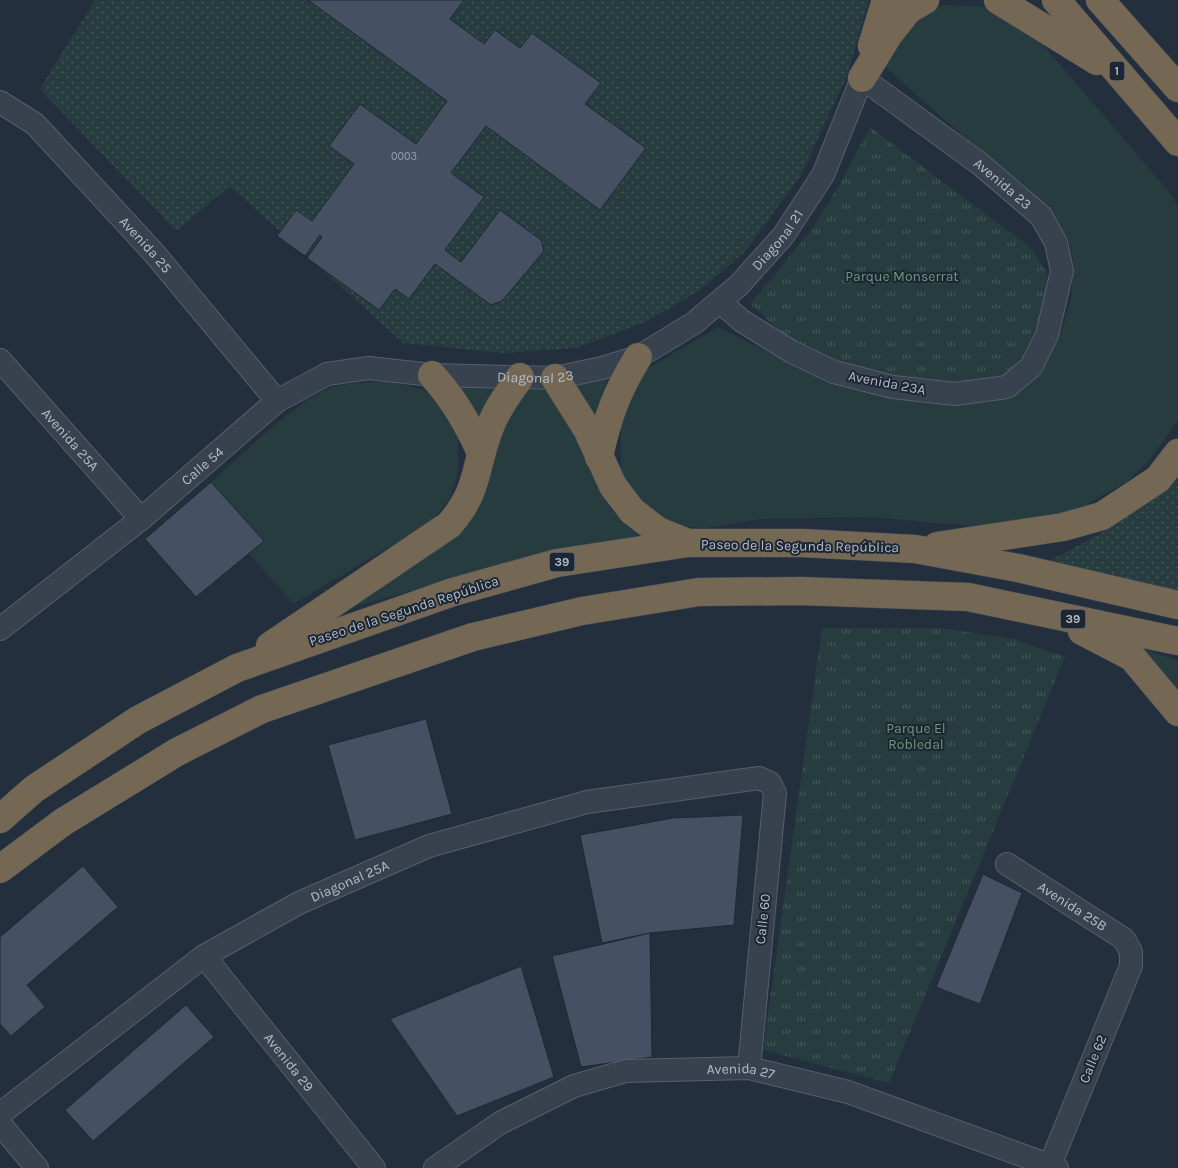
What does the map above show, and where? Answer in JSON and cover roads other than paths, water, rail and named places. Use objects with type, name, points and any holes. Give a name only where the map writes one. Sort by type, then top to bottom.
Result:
[{"type":"highway","points":[[862,78],[886,0]]},
{"type":"highway","points":[[862,78],[888,34],[908,10],[925,0]]},
{"type":"highway","points":[[998,0],[1014,8],[1123,77]]},
{"type":"highway","name":"1","points":[[1056,0],[1178,142]]},
{"type":"highway","points":[[1100,0],[1178,88]]},
{"type":"highway","points":[[1143,102],[1178,164]]},
{"type":"highway","points":[[599,457],[606,422],[619,388],[638,357]]},
{"type":"highway","points":[[432,375],[451,396],[467,420],[482,453]]},
{"type":"highway","points":[[237,668],[449,525],[463,509],[474,486],[490,426],[503,400],[520,378]]},
{"type":"highway","points":[[555,378],[583,422],[613,486],[632,511],[658,531],[688,543]]},
{"type":"highway","points":[[916,549],[1063,527],[1102,516],[1158,479],[1178,453]]},
{"type":"highway","name":"Paseo de la Segunda República","points":[[0,819],[34,789],[138,720],[237,668],[453,592],[557,563],[688,543],[802,543],[916,549],[1018,568],[1178,604]]},
{"type":"highway","name":"39","points":[[0,870],[71,817],[177,752],[262,709],[473,637],[582,612],[699,592],[800,590],[968,597],[1178,642]]},
{"type":"highway","points":[[968,597],[1089,634],[1132,657],[1178,712]]},
{"type":"highway","points":[[0,813],[34,789]]},
{"type":"street","name":"Diagonal 21","points":[[638,357],[694,323],[720,302],[740,285],[783,236],[823,175],[862,78]]},
{"type":"street","name":"Avenida 23","points":[[862,78],[980,164],[1041,216],[1056,243],[1062,271],[1047,335]]},
{"type":"street","name":"Avenida 25","points":[[0,102],[35,124],[154,252],[277,401]]},
{"type":"street","name":"Avenida 23A","points":[[720,302],[742,321],[792,352],[834,372],[893,387],[956,394],[1007,387],[1031,367],[1047,335]]},
{"type":"street","name":"Diagonal 23","points":[[432,375],[555,378],[602,368],[638,357]]},
{"type":"street","name":"Avenida 25A","points":[[0,360],[141,519]]},
{"type":"street","name":"Calle 54","points":[[0,629],[141,519],[277,401],[327,374],[369,368],[432,375]]},
{"type":"street","name":"Diagonal 25A","points":[[0,1114],[204,956],[299,903],[429,846],[587,802],[759,778]]},
{"type":"street","name":"Calle 60","points":[[749,1068],[775,793],[770,783],[759,778]]},
{"type":"street","name":"Avenida 25B","points":[[1008,864],[1124,939],[1131,952]]},
{"type":"street","name":"Calle 62","points":[[1053,1166],[1131,966],[1131,952]]},
{"type":"street","name":"Avenida 29","points":[[204,956],[374,1168]]},
{"type":"street","name":"Avenida 27","points":[[435,1168],[500,1123],[574,1086],[626,1071],[749,1068],[848,1092],[1053,1166]]},
{"type":"street","points":[[0,1124],[37,1168]]},
{"type":"park label","name":"Parque Monserrat","points":[[902,276]]},
{"type":"park label","name":"Parque El Robledal","points":[[916,736]]}]
